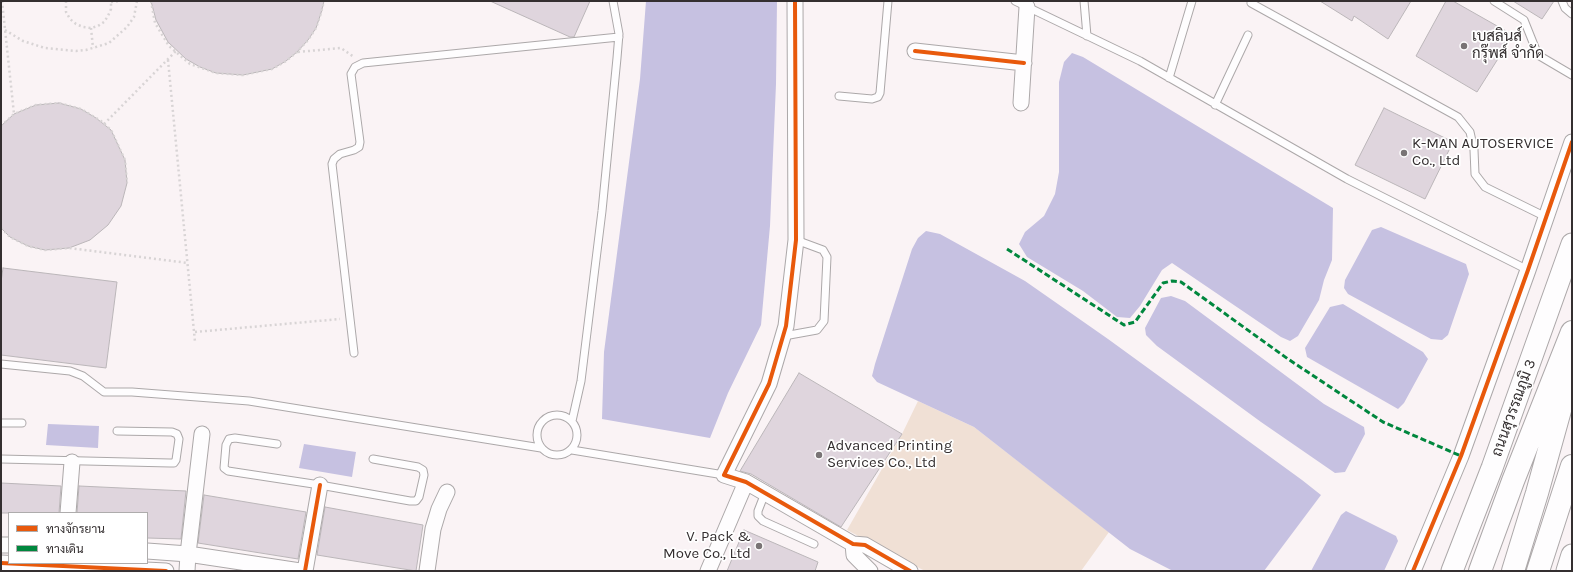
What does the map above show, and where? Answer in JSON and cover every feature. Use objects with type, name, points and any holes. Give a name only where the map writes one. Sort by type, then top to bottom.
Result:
[{"type":"highway","points":[[1480,571],[1513,481],[1572,332]]},
{"type":"highway","points":[[1513,571],[1538,493],[1572,367]]},
{"type":"highway","points":[[1540,567],[1572,466]]},
{"type":"main road","name":"ถนนสุวรรณภูมิ 3","points":[[1452,571],[1492,468],[1572,244]]},
{"type":"main road","points":[[1567,571],[1572,555]]},
{"type":"street","points":[[795,1],[796,240],[784,336],[769,384],[724,475],[746,482],[853,544],[865,545],[910,571]]},
{"type":"street","points":[[1021,4],[1024,63],[1021,103]]},
{"type":"street","points":[[915,50],[1024,63]]},
{"type":"street","points":[[1414,571],[1461,456],[1572,142]]},
{"type":"street","points":[[187,571],[202,434]]},
{"type":"street","points":[[68,512],[72,462]]},
{"type":"street","points":[[708,571],[746,482]]},
{"type":"street","points":[[304,571],[320,485]]},
{"type":"street","points":[[427,571],[433,529],[439,509],[447,492]]},
{"type":"street","points":[[853,544],[854,555],[870,571]]},
{"type":"street","points":[[148,551],[188,554],[300,571]]},
{"type":"street","points":[[66,564],[166,571]]},
{"type":"lane","points":[[572,421],[581,382],[602,211],[619,37],[613,1]]},
{"type":"lane","points":[[839,96],[872,99],[878,97],[880,92],[888,1]]},
{"type":"lane","points":[[1084,1],[1087,36]]},
{"type":"lane","points":[[1169,78],[1192,1]]},
{"type":"lane","points":[[1494,1],[1524,20],[1538,56],[1572,75]]},
{"type":"lane","points":[[1562,1],[1565,8],[1572,14]]},
{"type":"lane","points":[[1250,3],[1458,117],[1470,132],[1474,150],[1475,174],[1485,187],[1546,217]]},
{"type":"lane","points":[[1021,4],[1140,61],[1347,179],[1528,270]]},
{"type":"lane","points":[[1215,105],[1248,35]]},
{"type":"lane","points":[[354,352],[332,164],[334,159],[340,154],[359,147],[360,142],[351,74],[355,67],[363,63],[619,37]]},
{"type":"lane","points":[[784,336],[817,330],[824,321],[827,257],[823,250],[796,240]]},
{"type":"lane","points":[[1,364],[70,371],[83,376],[100,390],[107,392],[132,392],[249,401],[541,448]]},
{"type":"lane","points":[[553,415],[560,415],[572,421],[578,432],[576,445],[572,450],[566,454],[553,455],[547,453],[541,448],[537,435],[541,422],[553,415]]},
{"type":"lane","points":[[1,423],[22,423]]},
{"type":"lane","points":[[1,459],[72,462],[170,463],[174,463],[176,460],[177,434],[172,432],[117,431]]},
{"type":"lane","points":[[277,444],[235,438],[229,439],[226,445],[224,468],[228,471],[410,501],[416,501],[420,497],[424,474],[422,470],[418,467],[373,459]]},
{"type":"lane","points":[[572,450],[724,475]]},
{"type":"lane","points":[[765,493],[758,511],[758,516],[763,521],[814,544]]},
{"type":"path","points":[[2,1],[14,114]]},
{"type":"path","points":[[66,1],[66,12],[70,19],[76,24],[91,28],[104,22],[108,16],[111,1],[120,1]]},
{"type":"path","points":[[5,30],[23,41],[44,48],[76,51],[93,48],[109,43],[127,27],[134,17],[137,1]]},
{"type":"path","points":[[151,1],[155,23],[169,46],[190,64],[216,73],[243,76],[272,68],[286,61],[297,52],[316,28],[324,1]]},
{"type":"path","points":[[91,28],[93,48]]},
{"type":"path","points":[[297,52],[342,48],[363,63]]},
{"type":"path","points":[[104,124],[176,52]]},
{"type":"path","points":[[168,60],[195,342]]},
{"type":"path","points":[[1,126],[14,114],[36,105],[59,103],[81,109],[101,121],[111,130],[125,160],[127,183]]},
{"type":"path","points":[[1,228],[10,236],[28,246],[45,250],[69,248],[188,264]]},
{"type":"path","points":[[195,332],[350,318]]},
{"type":"shaded area","points":[[646,1],[777,1],[776,84],[770,226],[761,325],[728,393],[710,438],[602,419],[604,352],[640,79]]},
{"type":"shaded area","points":[[1072,53],[1083,57],[1333,208],[1332,260],[1324,280],[1319,300],[1298,336],[1290,341],[1281,337],[1172,263],[1162,270],[1140,306],[1130,318],[1117,317],[1083,291],[1027,257],[1019,244],[1025,232],[1044,216],[1055,194],[1059,172],[1059,82],[1064,62]]},
{"type":"shaded area","points":[[1381,227],[1466,264],[1469,274],[1448,335],[1442,340],[1431,339],[1348,294],[1344,288],[1345,280],[1372,230]]},
{"type":"shaded area","points":[[926,231],[940,234],[1025,281],[1108,339],[1321,495],[1264,571],[1173,571],[1130,549],[974,427],[877,382],[872,376],[875,364],[912,249],[918,238]]},
{"type":"shaded area","points":[[1171,296],[1185,301],[1324,404],[1364,427],[1365,434],[1345,472],[1335,473],[1261,422],[1157,346],[1146,335],[1145,328],[1161,298]]},
{"type":"shaded area","points":[[1343,304],[1423,352],[1428,359],[1404,403],[1398,409],[1307,357],[1305,348],[1330,307]]},
{"type":"shaded area","points":[[918,401],[974,427],[1109,532],[1081,571],[925,571],[847,530],[902,434]]},
{"type":"shaded area","points":[[48,424],[99,426],[98,448],[46,445]]},
{"type":"shaded area","points":[[304,444],[356,452],[352,477],[299,468]]},
{"type":"shaded area","points":[[1346,511],[1396,536],[1398,541],[1384,571],[1311,571],[1341,515]]},
{"type":"building","points":[[151,1],[324,1],[316,28],[297,52],[286,61],[272,69],[243,75],[216,73],[200,67],[186,59],[168,42],[156,20]]},
{"type":"building","points":[[490,1],[590,1],[574,37],[570,37]]},
{"type":"building","points":[[1320,1],[1411,1],[1388,39],[1354,16],[1352,21]]},
{"type":"building","name":"เบสลินส์ กรุ๊พส์ จำกัด","points":[[1446,1],[1453,1],[1513,35],[1477,92],[1416,56]]},
{"type":"building","points":[[1513,1],[1554,1],[1542,19]]},
{"type":"building","points":[[59,103],[81,109],[96,118],[111,130],[125,160],[127,183],[121,206],[108,225],[90,240],[69,248],[45,250],[28,246],[10,237],[1,228],[1,126],[14,114],[36,105]]},
{"type":"building","name":"K-MAN AUTOSERVICE Co., Ltd","points":[[1384,108],[1453,142],[1425,199],[1355,165]]},
{"type":"building","points":[[3,268],[117,282],[106,368],[1,355],[1,282]]},
{"type":"building","name":"Advanced Printing Services Co., Ltd","points":[[799,373],[902,434],[841,527],[751,474],[740,471]]},
{"type":"building","points":[[1,483],[61,486],[59,512],[1,513]]},
{"type":"building","points":[[79,486],[186,491],[181,539],[148,538],[148,512],[77,512]]},
{"type":"building","points":[[204,495],[306,512],[298,559],[198,543]]},
{"type":"building","points":[[325,507],[423,525],[416,571],[317,555]]},
{"type":"building","name":"V. Pack & Move Co., Ltd","points":[[744,530],[818,562],[815,571],[727,571]]},
{"type":"marked path","points":[[1007,249],[1124,325],[1135,322],[1163,283],[1172,281],[1181,282],[1288,359],[1383,422],[1461,456]]},
{"type":"cycle path","points":[[795,1],[796,240],[786,326],[769,384],[724,475],[746,482],[853,544],[865,545],[910,571]]},
{"type":"cycle path","points":[[915,51],[1024,63]]},
{"type":"cycle path","points":[[1413,571],[1461,456],[1572,142]]},
{"type":"cycle path","points":[[305,571],[320,485]]},
{"type":"cycle path","points":[[1,563],[8,563]]},
{"type":"cycle path","points":[[22,564],[166,571]]},
{"type":"place","name":"เบสลินส์ กรุ๊พส์ จำกัด","points":[[1464,46]]},
{"type":"place","name":"K-MAN AUTOSERVICE Co., Ltd","points":[[1404,153]]},
{"type":"place","name":"Advanced Printing Services Co., Ltd","points":[[819,455]]},
{"type":"place","name":"V. Pack & Move Co., Ltd","points":[[759,546]]}]
